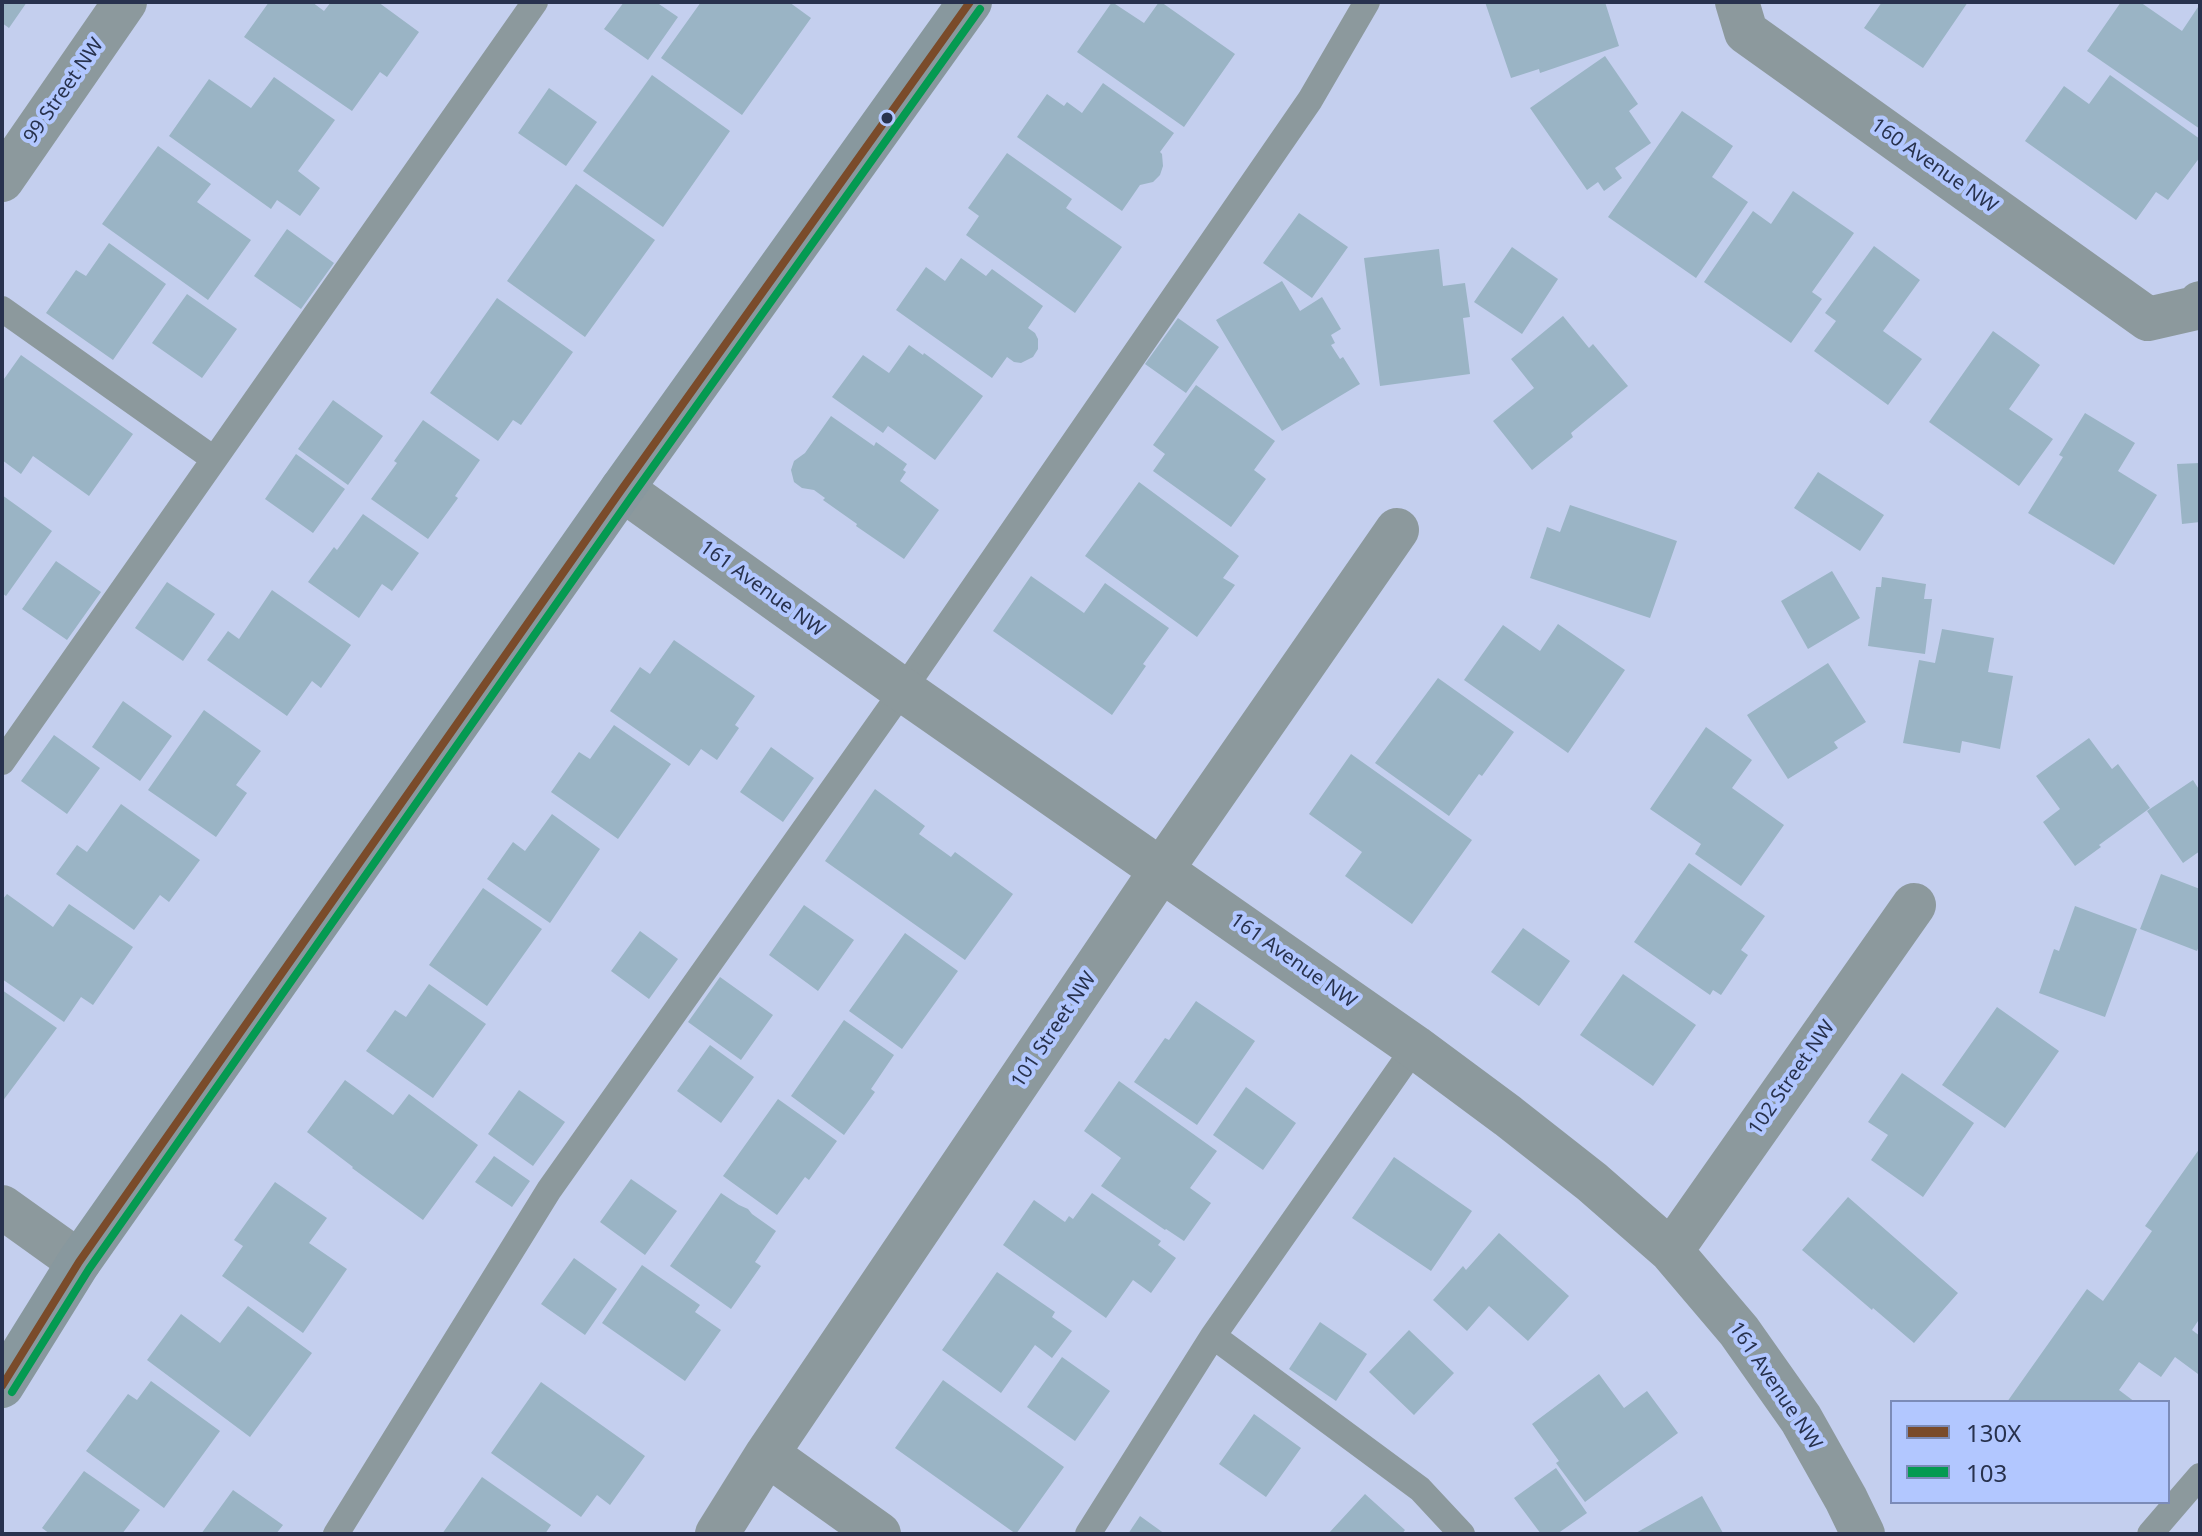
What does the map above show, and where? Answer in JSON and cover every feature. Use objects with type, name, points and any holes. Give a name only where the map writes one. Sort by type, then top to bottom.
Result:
[{"type":"street","name":"99 Street NW","points":[[2,180],[125,2]]},
{"type":"street","points":[[2,1386],[79,1262],[622,489],[970,2]]},
{"type":"street","name":"160 Avenue NW","points":[[1737,2],[1746,32],[2148,319],[2196,308],[2200,303]]},
{"type":"street","name":"161 Avenue NW","points":[[622,489],[903,690],[1415,1047],[1580,1172],[1671,1251],[1739,1331],[1801,1419],[1863,1534]]},
{"type":"street","name":"101 Street NW","points":[[717,1534],[767,1454],[1162,869],[1397,530]]},
{"type":"street","name":"102 Street NW","points":[[1671,1251],[1914,905]]},
{"type":"street","points":[[2,1207],[79,1262]]},
{"type":"street","points":[[767,1454],[879,1534]]},
{"type":"lane","points":[[2,762],[535,2]]},
{"type":"lane","points":[[336,1534],[549,1190],[903,690],[1310,100],[1367,2]]},
{"type":"lane","points":[[2,309],[214,459]]},
{"type":"lane","points":[[1088,1534],[1213,1336],[1415,1047]]},
{"type":"lane","points":[[1213,1336],[1420,1489],[1462,1534]]},
{"type":"lane","points":[[2150,1534],[2200,1476]]},
{"type":"building","points":[[2,2],[27,2],[9,28],[2,23]]},
{"type":"building","points":[[269,2],[312,2],[324,11],[331,2],[378,2],[419,32],[387,77],[380,72],[352,111],[244,37]]},
{"type":"building","points":[[624,2],[656,2],[678,17],[648,60],[604,29]]},
{"type":"building","points":[[701,2],[789,2],[811,18],[742,115],[661,58]]},
{"type":"building","points":[[1112,2],[1144,23],[1161,2],[1235,54],[1184,127],[1077,52]]},
{"type":"building","points":[[1485,2],[1605,2],[1619,46],[1540,73],[1539,69],[1511,78]]},
{"type":"building","points":[[1882,2],[1968,2],[1923,68],[1864,28]]},
{"type":"building","points":[[2121,2],[2140,2],[2182,31],[2200,4],[2200,129],[2087,51]]},
{"type":"building","points":[[1605,56],[1638,104],[1629,111],[1651,143],[1615,168],[1622,178],[1604,191],[1598,182],[1587,190],[1530,108]]},
{"type":"building","points":[[652,75],[730,131],[663,227],[583,171]]},
{"type":"building","points":[[2110,75],[2200,139],[2200,157],[2168,200],[2156,192],[2136,220],[2025,141],[2064,86],[2089,104]]},
{"type":"building","points":[[274,77],[335,120],[298,171],[320,188],[300,216],[277,200],[271,209],[169,136],[209,79],[251,108]]},
{"type":"building","points":[[1103,83],[1174,133],[1160,152],[1163,166],[1160,175],[1153,182],[1140,185],[1122,211],[1017,137],[1047,94],[1064,106],[1067,102],[1082,113]]},
{"type":"building","points":[[549,88],[597,122],[566,166],[518,133]]},
{"type":"building","points":[[1682,111],[1733,146],[1712,177],[1748,202],[1696,278],[1608,217]]},
{"type":"building","points":[[158,146],[211,184],[197,202],[251,240],[208,300],[102,224]]},
{"type":"building","points":[[1007,153],[1072,199],[1066,208],[1122,247],[1075,313],[966,235],[979,216],[968,208]]},
{"type":"building","points":[[576,184],[655,240],[585,337],[507,281]]},
{"type":"building","points":[[1793,191],[1854,233],[1812,292],[1822,299],[1791,343],[1704,282],[1753,211],[1771,224]]},
{"type":"building","points":[[1299,213],[1348,247],[1312,298],[1263,263]]},
{"type":"building","points":[[287,229],[334,263],[301,309],[254,276]]},
{"type":"building","points":[[109,243],[166,284],[113,360],[46,313],[76,270],[86,276]]},
{"type":"building","points":[[1874,246],[1920,280],[1883,331],[1922,359],[1888,405],[1814,351],[1836,321],[1825,313]]},
{"type":"building","points":[[1512,247],[1558,279],[1522,334],[1474,302]]},
{"type":"building","points":[[1439,249],[1443,286],[1465,283],[1470,317],[1463,318],[1470,374],[1380,386],[1364,258]]},
{"type":"building","points":[[961,258],[986,276],[992,269],[1043,306],[1028,328],[1038,339],[1038,349],[1033,357],[1021,363],[1007,357],[992,378],[896,310],[926,267],[945,281]]},
{"type":"building","points":[[1282,281],[1300,311],[1322,297],[1341,329],[1331,335],[1335,343],[1331,345],[1340,359],[1343,357],[1360,384],[1282,431],[1216,320]]},
{"type":"building","points":[[187,294],[237,329],[202,378],[152,343]]},
{"type":"building","points":[[497,298],[573,352],[521,425],[513,420],[498,441],[430,393]]},
{"type":"building","points":[[1563,316],[1589,348],[1593,344],[1628,386],[1532,470],[1493,421],[1534,388],[1511,359]]},
{"type":"building","points":[[1178,318],[1219,347],[1186,393],[1145,364]]},
{"type":"building","points":[[1993,331],[2040,365],[2009,409],[2053,439],[2019,486],[1929,422]]},
{"type":"building","points":[[909,345],[983,396],[935,460],[888,426],[883,433],[832,397],[863,355],[889,373]]},
{"type":"building","points":[[21,355],[133,434],[89,496],[33,456],[21,474],[2,460],[2,377],[4,379]]},
{"type":"building","points":[[1196,385],[1275,441],[1254,470],[1266,479],[1231,527],[1153,471],[1165,454],[1153,445]]},
{"type":"building","points":[[333,400],[383,436],[348,485],[298,449]]},
{"type":"building","points":[[2085,413],[2135,443],[2118,471],[2157,495],[2114,565],[2028,513],[2063,457],[2059,455]]},
{"type":"building","points":[[831,416],[874,446],[876,442],[907,464],[900,481],[939,510],[904,559],[856,526],[814,490],[802,488],[794,482],[791,470],[794,461],[805,453]]},
{"type":"building","points":[[423,420],[480,460],[455,496],[458,498],[428,539],[371,499]]},
{"type":"building","points":[[296,454],[345,489],[313,533],[265,499]]},
{"type":"building","points":[[2200,463],[2200,522],[2182,524],[2177,464]]},
{"type":"building","points":[[1818,472],[1884,515],[1860,551],[1794,508]]},
{"type":"building","points":[[1139,482],[1239,556],[1223,578],[1235,585],[1197,637],[1085,556]]},
{"type":"building","points":[[2,495],[52,531],[6,596],[2,593]]},
{"type":"building","points":[[1570,505],[1677,541],[1650,618],[1530,578],[1547,527],[1560,532]]},
{"type":"building","points":[[363,514],[419,553],[392,591],[382,584],[359,618],[308,582],[334,547],[337,550]]},
{"type":"building","points":[[56,561],[101,592],[67,640],[22,609]]},
{"type":"building","points":[[1832,571],[1860,618],[1808,649],[1781,601]]},
{"type":"building","points":[[1031,576],[1084,613],[1105,583],[1169,628],[1112,715],[993,631]]},
{"type":"building","points":[[1882,577],[1926,584],[1924,599],[1932,599],[1925,654],[1868,646],[1876,587],[1881,587]]},
{"type":"building","points":[[167,582],[215,614],[183,661],[135,628]]},
{"type":"building","points":[[272,590],[351,645],[321,688],[312,681],[287,716],[207,660],[228,631],[239,639]]},
{"type":"building","points":[[1558,624],[1625,670],[1568,753],[1464,680],[1503,625],[1540,651]]},
{"type":"building","points":[[1942,629],[1994,638],[1988,672],[2013,676],[2000,749],[1962,741],[1960,753],[1903,743],[1919,660],[1935,663]]},
{"type":"building","points":[[674,640],[755,696],[735,725],[739,728],[717,760],[701,749],[689,766],[610,711],[640,667],[650,674]]},
{"type":"building","points":[[1828,663],[1866,722],[1834,742],[1838,748],[1788,779],[1747,715]]},
{"type":"building","points":[[1438,678],[1514,732],[1449,816],[1375,763]]},
{"type":"building","points":[[123,701],[172,736],[140,781],[92,747]]},
{"type":"building","points":[[204,710],[261,751],[236,785],[247,793],[216,837],[148,790]]},
{"type":"building","points":[[614,725],[671,764],[618,839],[551,792],[579,752],[590,759]]},
{"type":"building","points":[[1706,727],[1752,760],[1732,788],[1784,825],[1741,886],[1695,854],[1701,844],[1650,809]]},
{"type":"building","points":[[54,735],[100,768],[67,814],[21,781]]},
{"type":"building","points":[[2089,738],[2112,769],[2118,764],[2150,808],[2075,866],[2043,822],[2060,809],[2036,776]]},
{"type":"building","points":[[771,747],[814,778],[783,822],[740,792]]},
{"type":"building","points":[[1351,754],[1472,840],[1412,924],[1345,876],[1362,852],[1309,814]]},
{"type":"building","points":[[2193,780],[2200,791],[2200,851],[2183,863],[2147,811]]},
{"type":"building","points":[[875,789],[925,826],[919,834],[951,857],[955,852],[1013,894],[965,960],[825,861]]},
{"type":"building","points":[[121,804],[200,860],[169,902],[160,895],[134,930],[56,874],[77,845],[87,852]]},
{"type":"building","points":[[552,814],[600,849],[550,923],[487,879],[513,842],[525,851]]},
{"type":"building","points":[[1689,863],[1765,916],[1741,950],[1748,955],[1721,995],[1713,990],[1710,995],[1634,942]]},
{"type":"building","points":[[2161,874],[2200,889],[2200,944],[2197,951],[2140,929]]},
{"type":"building","points":[[483,888],[542,929],[487,1006],[429,965]]},
{"type":"building","points":[[7,894],[53,927],[69,904],[133,947],[93,1005],[81,997],[64,1022],[2,979],[2,900]]},
{"type":"building","points":[[804,905],[854,940],[818,991],[769,955]]},
{"type":"building","points":[[2075,906],[2137,929],[2105,1017],[2039,993],[2054,949],[2059,951]]},
{"type":"building","points":[[1523,928],[1570,961],[1539,1006],[1491,972]]},
{"type":"building","points":[[640,931],[678,959],[649,999],[611,971]]},
{"type":"building","points":[[905,933],[958,971],[902,1049],[849,1011]]},
{"type":"building","points":[[1623,974],[1696,1025],[1653,1086],[1580,1035]]},
{"type":"building","points":[[720,977],[773,1015],[741,1060],[688,1022]]},
{"type":"building","points":[[429,984],[486,1024],[433,1098],[366,1051],[395,1010],[406,1017]]},
{"type":"building","points":[[2,990],[57,1028],[2,1102]]},
{"type":"building","points":[[1196,1001],[1255,1041],[1197,1125],[1134,1082]]},
{"type":"building","points":[[1997,1007],[2059,1051],[2005,1128],[1942,1085]]},
{"type":"building","points":[[844,1020],[894,1055],[871,1089],[875,1092],[844,1135],[791,1096]]},
{"type":"building","points":[[710,1045],[754,1077],[721,1123],[677,1091]]},
{"type":"building","points":[[1902,1073],[1974,1123],[1923,1197],[1871,1160],[1888,1135],[1868,1122]]},
{"type":"building","points":[[345,1080],[393,1115],[409,1094],[478,1145],[423,1220],[307,1132]]},
{"type":"building","points":[[1119,1081],[1217,1151],[1190,1188],[1211,1203],[1184,1241],[1101,1186],[1121,1158],[1084,1131]]},
{"type":"building","points":[[1246,1087],[1296,1123],[1263,1170],[1213,1135]]},
{"type":"building","points":[[519,1090],[565,1122],[533,1166],[488,1134]]},
{"type":"building","points":[[778,1099],[837,1141],[809,1180],[805,1177],[777,1215],[723,1176]]},
{"type":"building","points":[[2200,1148],[2200,1318],[2192,1330],[2200,1336],[2198,1374],[2175,1357],[2161,1377],[2139,1362],[2119,1390],[2132,1400],[2008,1400],[2087,1289],[2103,1301],[2152,1231],[2145,1226]]},
{"type":"building","points":[[494,1156],[530,1181],[512,1207],[475,1182]]},
{"type":"building","points":[[1394,1157],[1472,1211],[1431,1271],[1352,1218]]},
{"type":"building","points":[[631,1179],[677,1211],[645,1255],[600,1222]]},
{"type":"building","points":[[275,1182],[327,1218],[309,1243],[347,1269],[303,1333],[222,1276],[243,1246],[234,1240]]},
{"type":"building","points":[[721,1193],[776,1231],[755,1262],[761,1266],[731,1309],[670,1266]]},
{"type":"building","points":[[1092,1193],[1161,1241],[1158,1245],[1176,1258],[1151,1293],[1133,1280],[1106,1318],[1003,1245],[1034,1200],[1065,1222],[1069,1216],[1073,1219]]},
{"type":"building","points":[[1848,1197],[1958,1293],[1914,1343],[1802,1250]]},
{"type":"building","points":[[1499,1233],[1569,1296],[1528,1341],[1489,1306],[1467,1331],[1433,1300],[1463,1266],[1466,1270]]},
{"type":"building","points":[[574,1258],[617,1289],[585,1335],[541,1304]]},
{"type":"building","points":[[642,1265],[700,1305],[695,1312],[721,1330],[685,1381],[602,1323]]},
{"type":"building","points":[[997,1272],[1055,1312],[1052,1317],[1072,1331],[1052,1358],[1035,1345],[1001,1393],[942,1350]]},
{"type":"building","points":[[248,1306],[312,1353],[250,1437],[147,1360],[181,1314],[220,1343]]},
{"type":"building","points":[[1320,1322],[1367,1354],[1336,1401],[1289,1369]]},
{"type":"building","points":[[1409,1330],[1454,1373],[1414,1415],[1369,1372]]},
{"type":"building","points":[[1062,1357],[1110,1391],[1075,1441],[1027,1407]]},
{"type":"building","points":[[1599,1374],[1624,1408],[1647,1391],[1678,1433],[1585,1502],[1532,1424]]},
{"type":"building","points":[[943,1380],[1064,1467],[1016,1534],[895,1448]]},
{"type":"building","points":[[151,1381],[220,1431],[164,1508],[86,1451],[128,1394],[137,1400]]},
{"type":"building","points":[[541,1382],[645,1456],[610,1505],[597,1495],[581,1517],[491,1453]]},
{"type":"building","points":[[1254,1414],[1301,1448],[1266,1497],[1219,1464]]},
{"type":"building","points":[[1556,1468],[1587,1513],[1557,1534],[1541,1534],[1514,1498]]},
{"type":"building","points":[[84,1471],[140,1510],[122,1534],[50,1534],[42,1528]]},
{"type":"building","points":[[482,1477],[551,1525],[545,1534],[442,1534]]},
{"type":"building","points":[[233,1490],[283,1525],[276,1534],[201,1534]]},
{"type":"building","points":[[1365,1494],[1405,1530],[1402,1534],[1328,1534]]},
{"type":"building","points":[[1702,1496],[1723,1533],[1634,1534]]},
{"type":"building","points":[[1140,1516],[1165,1534],[1128,1534]]},
{"type":"transit line","name":"130X","points":[[2,1386],[79,1262],[622,489],[970,2]]},
{"type":"transit line","name":"103","points":[[12,1392],[89,1269],[632,496],[980,9]]}]
